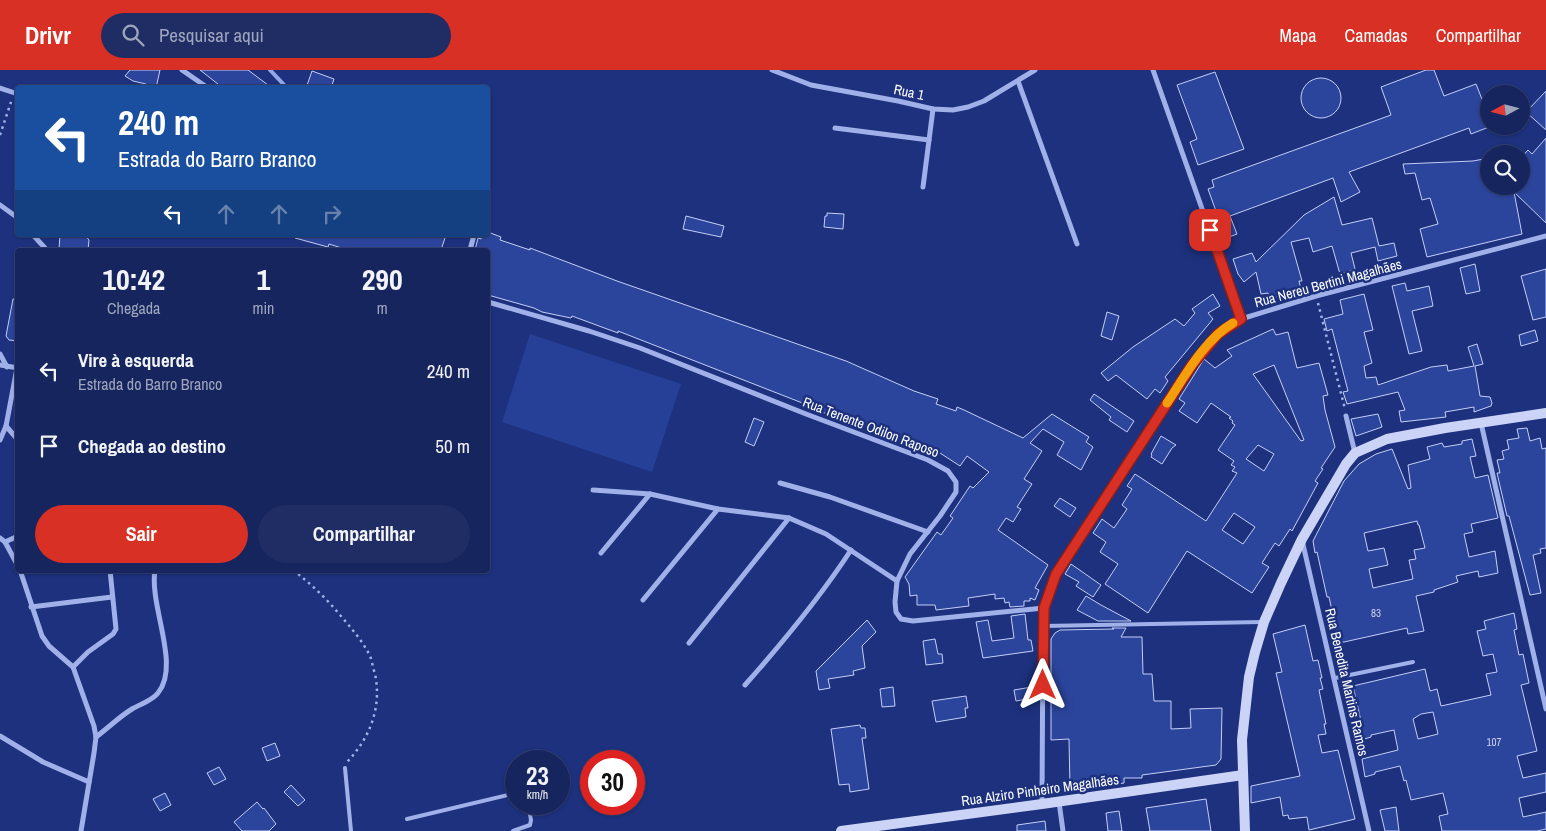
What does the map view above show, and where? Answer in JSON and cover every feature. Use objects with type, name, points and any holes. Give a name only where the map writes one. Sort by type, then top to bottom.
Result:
[{"type":"main road","points":[[1245,831],[1242,740],[1246,700],[1255,652],[1264,622],[1302,539],[1337,478],[1355,453],[1387,439],[1481,422],[1546,413]]},
{"type":"main road","name":"Rua Alziro Pinheiro Magalhães","points":[[841,831],[1243,775]]},
{"type":"street","points":[[182,70],[204,85]]},
{"type":"street","name":"Rua 1","points":[[772,70],[812,85],[933,109],[953,110],[984,101],[1035,70]]},
{"type":"street","points":[[1153,70],[1241,319]]},
{"type":"street","points":[[1018,82],[1077,244]]},
{"type":"street","points":[[0,88],[15,93]]},
{"type":"street","points":[[923,187],[933,109]]},
{"type":"street","points":[[835,128],[929,140]]},
{"type":"street","points":[[0,205],[15,216]]},
{"type":"street","name":"Rua Nereu Bertini Magalhães","points":[[1042,804],[1044,608],[1056,574],[1203,350],[1218,334],[1241,319],[1316,296],[1546,236]]},
{"type":"street","points":[[35,237],[45,248]]},
{"type":"street","name":"Rua Tenente Odilon Raposo","points":[[490,303],[632,345],[944,467],[954,476],[956,492],[910,554],[897,581],[895,592],[896,612],[901,619],[906,621],[1044,608]]},
{"type":"street","points":[[0,354],[7,367]]},
{"type":"street","points":[[0,365],[15,368]]},
{"type":"street","points":[[0,440],[6,426],[15,379]]},
{"type":"street","points":[[1346,416],[1355,453]]},
{"type":"street","points":[[1481,422],[1546,709]]},
{"type":"street","points":[[6,426],[15,436]]},
{"type":"street","points":[[780,483],[830,497],[928,532]]},
{"type":"street","points":[[593,490],[650,494],[718,509],[789,518],[826,534],[897,581]]},
{"type":"street","points":[[601,553],[650,494]]},
{"type":"street","points":[[643,600],[718,509]]},
{"type":"street","points":[[689,643],[789,518]]},
{"type":"street","points":[[15,537],[2,540],[15,561]]},
{"type":"street","name":"Rua Benedita Martins Ramos","points":[[1302,539],[1369,831]]},
{"type":"street","points":[[745,685],[801,621],[852,550]]},
{"type":"street","points":[[21,573],[42,636],[49,646],[73,667],[90,712],[96,737],[81,831]]},
{"type":"street","points":[[73,667],[88,652],[113,634],[116,625],[110,573]]},
{"type":"street","points":[[96,737],[131,709],[150,700],[159,693],[164,680],[167,665],[166,652],[154,597],[154,573]]},
{"type":"street","points":[[32,607],[112,597]]},
{"type":"street","points":[[0,736],[43,762],[89,782]]},
{"type":"street","points":[[1059,802],[1063,831]]},
{"type":"lane","points":[[1043,626],[1264,622]]},
{"type":"lane","points":[[1335,678],[1413,662]]},
{"type":"lane","points":[[345,768],[344,779],[351,831]]},
{"type":"lane","points":[[407,819],[505,796]]},
{"type":"lane","points":[[513,831],[530,825],[530,815]]},
{"type":"path","points":[[0,135],[15,96]]},
{"type":"path","points":[[1316,296],[1346,416]]},
{"type":"path","points":[[297,573],[320,592],[360,638],[371,658],[377,684],[376,707],[372,725],[364,741],[347,762],[345,768]]},
{"type":"shaded area","points":[[530,334],[681,384],[652,472],[502,422]]},
{"type":"building","points":[[130,70],[160,70],[157,85],[146,85],[125,76]]},
{"type":"building","points":[[200,70],[248,70],[268,85],[219,85]]},
{"type":"building","points":[[1426,70],[1434,70],[1444,96],[1476,84],[1480,94],[1480,130],[1471,134],[1469,128],[1349,172],[1360,192],[1341,202],[1333,178],[1230,216],[1237,234],[1224,239],[1208,189],[1214,187],[1212,180],[1391,115],[1381,87]]},
{"type":"building","points":[[312,71],[334,79],[332,85],[307,85]]},
{"type":"building","points":[[1215,72],[1244,149],[1198,165],[1190,142],[1197,139],[1177,85]]},
{"type":"building","points":[[1325,78],[1332,81],[1338,87],[1341,98],[1340,106],[1332,115],[1325,118],[1317,118],[1310,115],[1302,106],[1301,94],[1304,87],[1313,79]]},
{"type":"building","points":[[1546,91],[1546,130],[1530,116],[1530,108]]},
{"type":"building","points":[[1546,138],[1546,223],[1517,195],[1530,195],[1530,152],[1532,154]]},
{"type":"building","points":[[1480,160],[1480,195],[1515,195],[1522,234],[1427,257],[1420,229],[1438,224],[1430,198],[1422,200],[1415,173],[1405,174],[1403,164]]},
{"type":"building","points":[[1334,197],[1342,225],[1372,218],[1379,246],[1394,243],[1397,256],[1378,261],[1375,247],[1351,253],[1355,269],[1340,274],[1332,246],[1313,252],[1309,238],[1291,242],[1302,281],[1299,281],[1301,290],[1269,299],[1268,293],[1261,294],[1256,272],[1244,282],[1238,274],[1233,259],[1252,253],[1256,262],[1304,215]]},
{"type":"building","points":[[827,213],[844,214],[843,229],[824,227]]},
{"type":"building","points":[[686,216],[724,226],[721,237],[683,229]]},
{"type":"building","points":[[490,233],[501,237],[500,240],[530,250],[530,248],[617,281],[846,361],[914,391],[938,399],[936,404],[956,411],[957,407],[1023,438],[1052,414],[1089,437],[1086,442],[1093,447],[1081,470],[1057,455],[1064,442],[1043,429],[1030,443],[1042,451],[1024,479],[1032,484],[1017,507],[1021,509],[1013,522],[1006,518],[998,530],[1048,565],[1035,588],[1039,590],[1035,600],[1030,598],[1030,601],[1024,601],[1024,606],[1010,607],[1009,602],[1005,603],[1004,598],[995,599],[995,594],[968,598],[969,606],[936,610],[935,605],[917,605],[917,595],[910,596],[909,584],[905,577],[937,532],[941,535],[953,518],[950,516],[970,486],[973,488],[989,472],[967,456],[960,466],[940,453],[804,406],[805,404],[618,331],[618,333],[572,316],[571,318],[542,312],[490,296],[490,248],[476,248],[478,238],[481,239],[482,237],[490,237]]},
{"type":"building","points":[[60,237],[87,237],[89,240],[88,248],[59,248]]},
{"type":"building","points":[[445,237],[442,248],[342,248],[329,244],[328,247],[295,238]]},
{"type":"building","points":[[1475,264],[1480,291],[1466,294],[1460,268]]},
{"type":"building","points":[[1546,269],[1546,317],[1533,320],[1521,276]]},
{"type":"building","points":[[1405,283],[1407,291],[1429,286],[1433,306],[1412,311],[1422,351],[1409,354],[1392,286]]},
{"type":"building","points":[[1213,294],[1220,306],[1208,313],[1213,319],[1165,377],[1168,381],[1160,393],[1155,389],[1147,399],[1116,375],[1108,381],[1101,373],[1133,347],[1175,319],[1184,326],[1195,313],[1192,309]]},
{"type":"building","points":[[1364,294],[1373,330],[1364,332],[1372,363],[1364,366],[1366,378],[1376,377],[1378,385],[1431,367],[1447,365],[1448,371],[1474,366],[1468,347],[1477,344],[1483,364],[1475,366],[1480,396],[1490,397],[1491,406],[1474,412],[1474,407],[1445,412],[1446,417],[1401,422],[1399,411],[1405,410],[1398,392],[1347,404],[1343,392],[1348,391],[1332,329],[1327,331],[1324,319],[1343,314],[1340,300]]},
{"type":"building","points":[[13,299],[15,299],[15,341],[9,340],[6,336]]},
{"type":"building","points":[[1107,312],[1119,316],[1112,340],[1101,336]]},
{"type":"building","points":[[1273,329],[1276,335],[1288,332],[1297,368],[1319,363],[1328,395],[1323,396],[1325,410],[1335,447],[1321,468],[1323,469],[1315,481],[1318,483],[1292,531],[1290,529],[1279,546],[1275,543],[1262,563],[1269,567],[1252,593],[1187,551],[1148,613],[1105,584],[1118,564],[1100,552],[1106,542],[1093,533],[1102,519],[1114,528],[1127,509],[1122,505],[1132,489],[1127,486],[1135,474],[1206,521],[1237,473],[1232,471],[1235,467],[1231,465],[1234,461],[1218,450],[1235,425],[1229,418],[1231,417],[1211,403],[1197,423],[1179,411],[1185,403],[1179,399],[1204,359],[1215,368],[1232,356],[1227,350]],"holes":[[[1274,365],[1304,440],[1301,441],[1253,374]],[[1258,445],[1274,454],[1264,471],[1246,459]],[[1234,513],[1255,527],[1243,544],[1222,530]]]},
{"type":"building","points":[[1535,330],[1538,341],[1521,346],[1519,335]]},
{"type":"building","points":[[1094,394],[1134,421],[1127,432],[1109,420],[1111,417],[1090,400]]},
{"type":"building","points":[[1378,414],[1382,427],[1356,436],[1351,419]]},
{"type":"building","points":[[754,418],[764,422],[754,446],[745,442]]},
{"type":"building","points":[[1527,428],[1530,441],[1540,438],[1542,449],[1546,448],[1546,548],[1540,549],[1541,553],[1533,555],[1541,593],[1530,595],[1509,516],[1507,516],[1497,473],[1500,473],[1497,460],[1504,459],[1502,451],[1509,449],[1507,440],[1519,438],[1517,429]]},
{"type":"building","points":[[1161,436],[1176,445],[1162,464],[1151,457]]},
{"type":"building","points":[[1472,439],[1476,456],[1470,457],[1475,478],[1488,475],[1498,518],[1471,524],[1473,532],[1464,534],[1469,557],[1495,551],[1498,573],[1479,577],[1478,571],[1456,576],[1458,582],[1434,590],[1434,592],[1416,596],[1424,631],[1408,634],[1407,628],[1339,642],[1329,597],[1327,597],[1313,541],[1344,481],[1359,464],[1376,454],[1392,449],[1408,489],[1411,488],[1408,465],[1430,459],[1427,447],[1442,443],[1444,447],[1462,444],[1462,441]],"holes":[[[1417,521],[1425,548],[1414,550],[1416,559],[1409,560],[1413,579],[1373,588],[1369,569],[1388,565],[1384,548],[1368,551],[1364,533]]]},
{"type":"building","points":[[1060,498],[1076,508],[1070,517],[1054,506]]},
{"type":"building","points":[[1071,564],[1101,585],[1093,597],[1076,586],[1079,582],[1065,574]]},
{"type":"building","points":[[1086,596],[1131,621],[1098,621],[1077,610]]},
{"type":"building","points":[[1514,613],[1517,629],[1514,630],[1519,655],[1523,654],[1529,683],[1521,685],[1537,751],[1517,756],[1523,778],[1546,773],[1546,792],[1519,798],[1523,817],[1546,812],[1546,829],[1537,831],[1442,831],[1439,816],[1448,814],[1443,793],[1411,800],[1400,766],[1375,772],[1375,774],[1365,777],[1362,759],[1398,750],[1394,730],[1371,735],[1371,737],[1358,741],[1354,722],[1361,721],[1353,686],[1425,669],[1430,691],[1437,689],[1441,706],[1491,695],[1486,674],[1497,672],[1493,654],[1483,656],[1477,631],[1486,629],[1484,621]],"holes":[[[1433,712],[1438,734],[1418,739],[1413,719],[1421,714]]]},
{"type":"building","points":[[1025,614],[1028,640],[1031,640],[1033,651],[983,658],[976,622],[988,620],[992,641],[1014,638],[1011,616]]},
{"type":"building","points":[[867,620],[876,632],[862,646],[865,668],[853,671],[854,675],[828,679],[830,688],[819,690],[816,671]]},
{"type":"building","points":[[1305,625],[1313,661],[1318,660],[1322,678],[1320,678],[1323,689],[1319,690],[1326,724],[1324,724],[1326,734],[1318,735],[1322,753],[1338,750],[1355,819],[1309,830],[1307,817],[1289,819],[1288,815],[1283,816],[1280,797],[1251,803],[1251,786],[1300,776],[1276,673],[1282,672],[1273,634]]},
{"type":"building","points":[[1112,628],[1126,628],[1121,637],[1142,637],[1143,674],[1152,674],[1154,701],[1171,701],[1171,729],[1191,728],[1190,709],[1222,708],[1221,759],[1216,765],[1142,775],[1142,778],[1124,778],[1124,783],[1089,788],[1070,788],[1069,739],[1051,740],[1051,639],[1060,630],[1114,629]]},
{"type":"building","points":[[935,639],[938,654],[942,654],[943,663],[926,665],[923,641]]},
{"type":"building","points":[[1038,686],[1038,697],[1016,701],[1014,690]]},
{"type":"building","points":[[893,687],[895,706],[882,707],[880,689]]},
{"type":"building","points":[[966,696],[968,708],[965,708],[966,717],[936,722],[932,701]]},
{"type":"building","points":[[860,725],[861,728],[865,728],[866,738],[862,738],[869,789],[850,792],[849,784],[839,785],[831,729]]},
{"type":"building","points":[[275,743],[280,756],[267,761],[262,748]]},
{"type":"building","points":[[219,767],[226,779],[214,785],[207,773]]},
{"type":"building","points":[[291,785],[305,800],[298,806],[284,792]]},
{"type":"building","points":[[165,793],[171,805],[160,811],[153,799]]},
{"type":"building","points":[[1206,799],[1211,831],[1150,831],[1146,808]]},
{"type":"building","points":[[257,802],[276,824],[269,831],[242,831],[234,822]]},
{"type":"building","points":[[1396,807],[1399,831],[1385,831],[1380,810]]},
{"type":"building","points":[[1119,811],[1122,831],[1108,831],[1106,813]]},
{"type":"building","points":[[1045,821],[1046,831],[1017,831],[1017,825]]},
{"type":"waterway","points":[[270,70],[284,85]]},
{"type":"slow traffic","points":[[1167,403],[1203,350],[1218,334],[1233,323]]},
{"type":"route","points":[[1043,685],[1044,608],[1056,574],[1192,365],[1218,334],[1241,319],[1210,230]]}]
